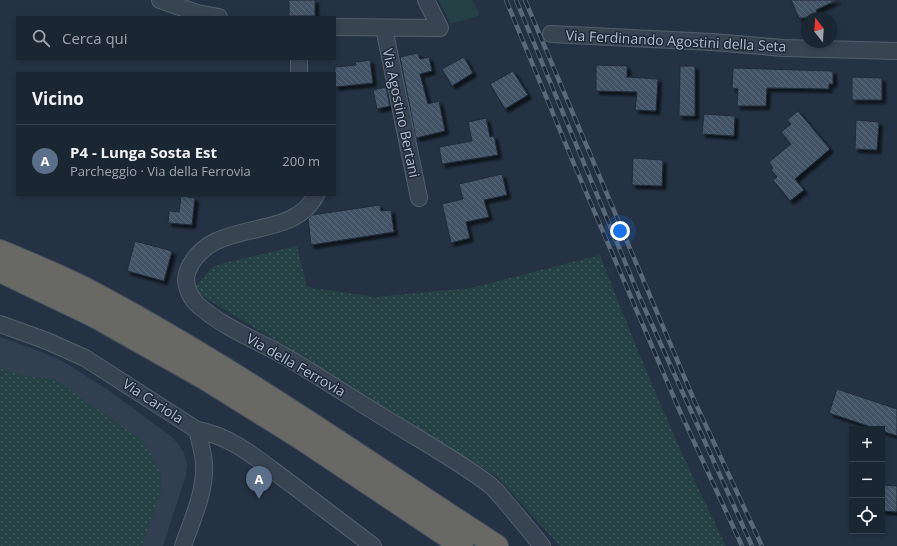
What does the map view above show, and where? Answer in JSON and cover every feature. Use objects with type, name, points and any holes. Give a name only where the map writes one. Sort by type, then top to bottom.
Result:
[{"type":"highway","points":[[0,250],[84,289],[156,328],[255,386],[353,450],[455,534]]},
{"type":"highway","points":[[0,272],[78,308],[148,346],[228,393],[367,482],[455,534],[497,546]]},
{"type":"highway","points":[[0,288],[78,308]]},
{"type":"street","points":[[161,0],[197,13],[213,16]]},
{"type":"street","points":[[336,27],[440,28],[426,0]]},
{"type":"street","name":"Via Agostino Bertani","points":[[384,28],[419,198]]},
{"type":"street","name":"Via Ferdinando Agostini della Seta","points":[[551,34],[712,42],[784,48],[897,51]]},
{"type":"street","points":[[299,60],[299,72]]},
{"type":"street","name":"Via della Ferrovia","points":[[316,196],[313,201],[296,217],[283,222],[230,235],[212,243],[202,250],[192,263],[187,274],[186,280],[191,296],[196,303],[218,320],[288,358],[448,457],[491,486],[542,546]]},
{"type":"street","name":"Via Cariola","points":[[0,324],[48,341],[85,358],[197,430],[204,462],[204,472],[198,501],[183,546]]},
{"type":"street","points":[[197,430],[214,434],[240,447],[373,546]]},
{"type":"shaded area","points":[[0,337],[64,362],[105,388],[172,437],[179,445],[184,453],[187,465],[186,475],[163,546],[0,546]]},
{"type":"green space","points":[[439,0],[472,0],[480,15],[451,24]]},
{"type":"green space","points":[[297,246],[307,287],[375,297],[471,288],[600,255],[660,402],[692,475],[726,546],[560,546],[496,476],[193,290],[211,268],[224,263]]},
{"type":"green space","points":[[0,367],[24,376],[54,379],[141,439],[152,455],[161,474],[161,491],[142,546],[0,546]]},
{"type":"building","points":[[289,0],[315,0],[315,16],[289,16]]},
{"type":"building","points":[[791,0],[837,0],[816,10],[817,12],[801,12],[801,18],[799,18]]},
{"type":"building","points":[[418,53],[420,59],[429,57],[432,71],[420,74],[428,104],[439,101],[445,131],[416,138],[400,57]]},
{"type":"building","points":[[464,57],[473,73],[452,86],[442,69]]},
{"type":"building","points":[[370,60],[373,83],[336,87],[335,67],[356,65],[355,62]]},
{"type":"building","points":[[596,65],[627,66],[627,77],[658,79],[656,111],[635,110],[637,92],[596,91]]},
{"type":"building","points":[[680,66],[695,66],[695,116],[679,116]]},
{"type":"building","points":[[733,68],[833,71],[833,84],[829,84],[829,89],[767,88],[766,106],[737,106],[738,89],[732,88]]},
{"type":"building","points":[[513,71],[528,95],[505,109],[490,84]]},
{"type":"building","points":[[852,77],[882,78],[882,100],[852,100]]},
{"type":"building","points":[[386,87],[390,106],[377,109],[373,90]]},
{"type":"building","points":[[798,111],[830,149],[795,179],[804,190],[790,201],[773,180],[777,177],[771,170],[773,168],[769,162],[791,144],[781,132],[791,124],[787,120]]},
{"type":"building","points":[[704,114],[735,116],[734,136],[702,134]]},
{"type":"building","points":[[486,118],[490,137],[494,136],[498,155],[442,164],[439,147],[472,141],[468,122]]},
{"type":"building","points":[[856,120],[879,122],[877,150],[855,149]]},
{"type":"building","points":[[633,158],[663,160],[662,186],[632,185]]},
{"type":"building","points":[[502,174],[507,195],[484,200],[489,217],[466,222],[470,238],[451,243],[442,204],[463,199],[459,184]]},
{"type":"building","points":[[181,196],[195,198],[192,225],[168,223],[169,211],[179,212]]},
{"type":"building","points":[[380,205],[381,211],[391,210],[394,232],[311,245],[308,219],[312,215]]},
{"type":"building","points":[[135,241],[172,251],[164,281],[127,271]]},
{"type":"building","points":[[837,389],[897,409],[897,436],[885,432],[885,426],[868,426],[829,413]]},
{"type":"building","points":[[885,485],[897,486],[897,512],[885,511]]},
{"type":"railway","points":[[506,0],[574,164],[678,407],[742,546]]},
{"type":"railway","points":[[516,0],[640,298],[752,546]]},
{"type":"railway","points":[[525,0],[694,400],[762,546]]},
{"type":"place","name":"P4 - Lunga Sosta Est","points":[[259,499]]}]
